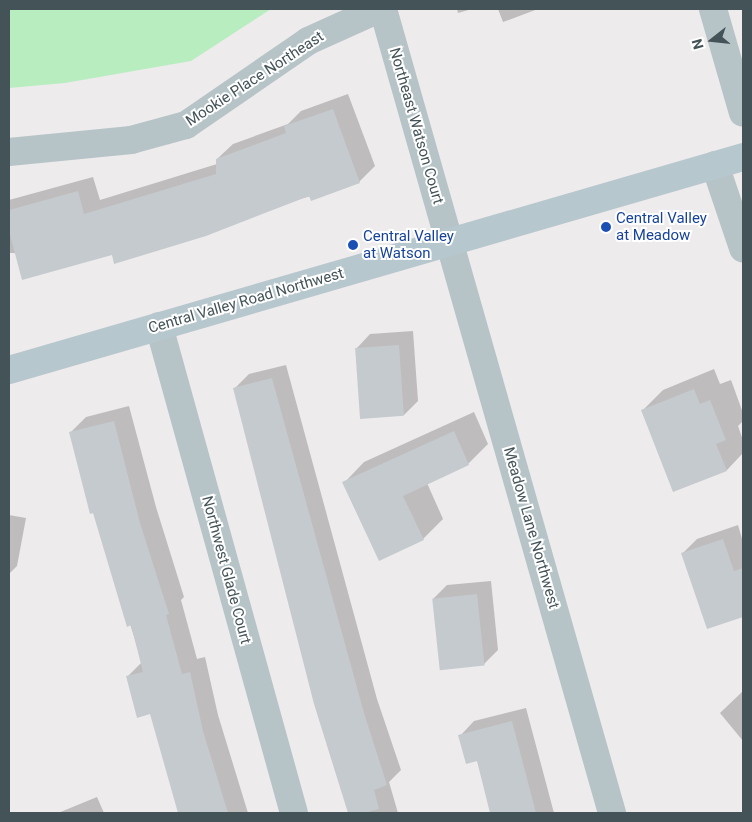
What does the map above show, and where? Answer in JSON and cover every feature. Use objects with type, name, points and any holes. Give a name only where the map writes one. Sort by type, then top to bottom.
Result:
[{"type":"main road","name":"Central Valley Road Northwest","points":[[9,370],[743,157]]},
{"type":"street","name":"Mookie Place Northeast","points":[[9,152],[130,140],[186,125],[308,41],[379,9]]},
{"type":"street","name":"Northeast Watson Court","points":[[383,9],[449,243]]},
{"type":"street","points":[[713,9],[743,113]]},
{"type":"street","points":[[715,165],[743,248]]},
{"type":"street","name":"Meadow Lane Northwest","points":[[449,243],[612,813]]},
{"type":"street","name":"Northwest Glade Court","points":[[159,326],[294,813]]},
{"type":"green space","points":[[9,9],[271,9],[191,61],[65,83],[9,88]]},
{"type":"building","points":[[333,109],[360,183],[311,201],[309,196],[206,236],[114,264],[112,255],[22,280],[9,231],[9,210],[78,191],[84,214],[216,174],[216,159],[286,133],[284,126]]},
{"type":"building","points":[[399,345],[404,416],[360,419],[355,348]]},
{"type":"building","points":[[272,378],[364,713],[387,785],[374,790],[379,809],[364,813],[348,813],[314,704],[233,388]]},
{"type":"building","points":[[694,389],[700,404],[710,400],[726,440],[716,444],[727,471],[673,492],[641,410]]},
{"type":"building","points":[[114,421],[140,523],[169,614],[166,615],[182,674],[190,672],[203,731],[228,813],[178,813],[150,714],[137,718],[126,676],[143,672],[131,625],[127,627],[93,513],[90,514],[69,432]]},
{"type":"building","points":[[454,431],[469,465],[403,496],[424,540],[379,561],[342,482]]},
{"type":"building","points":[[723,539],[734,571],[743,568],[743,617],[707,629],[681,553]]},
{"type":"building","points":[[477,594],[485,666],[440,670],[432,599]]},
{"type":"building","points":[[512,721],[536,813],[490,813],[477,761],[466,764],[458,735]]},
{"type":"place","name":"Central Valley at Meadow","points":[[606,227]]},
{"type":"place","name":"Central Valley at Watson","points":[[353,245]]}]
